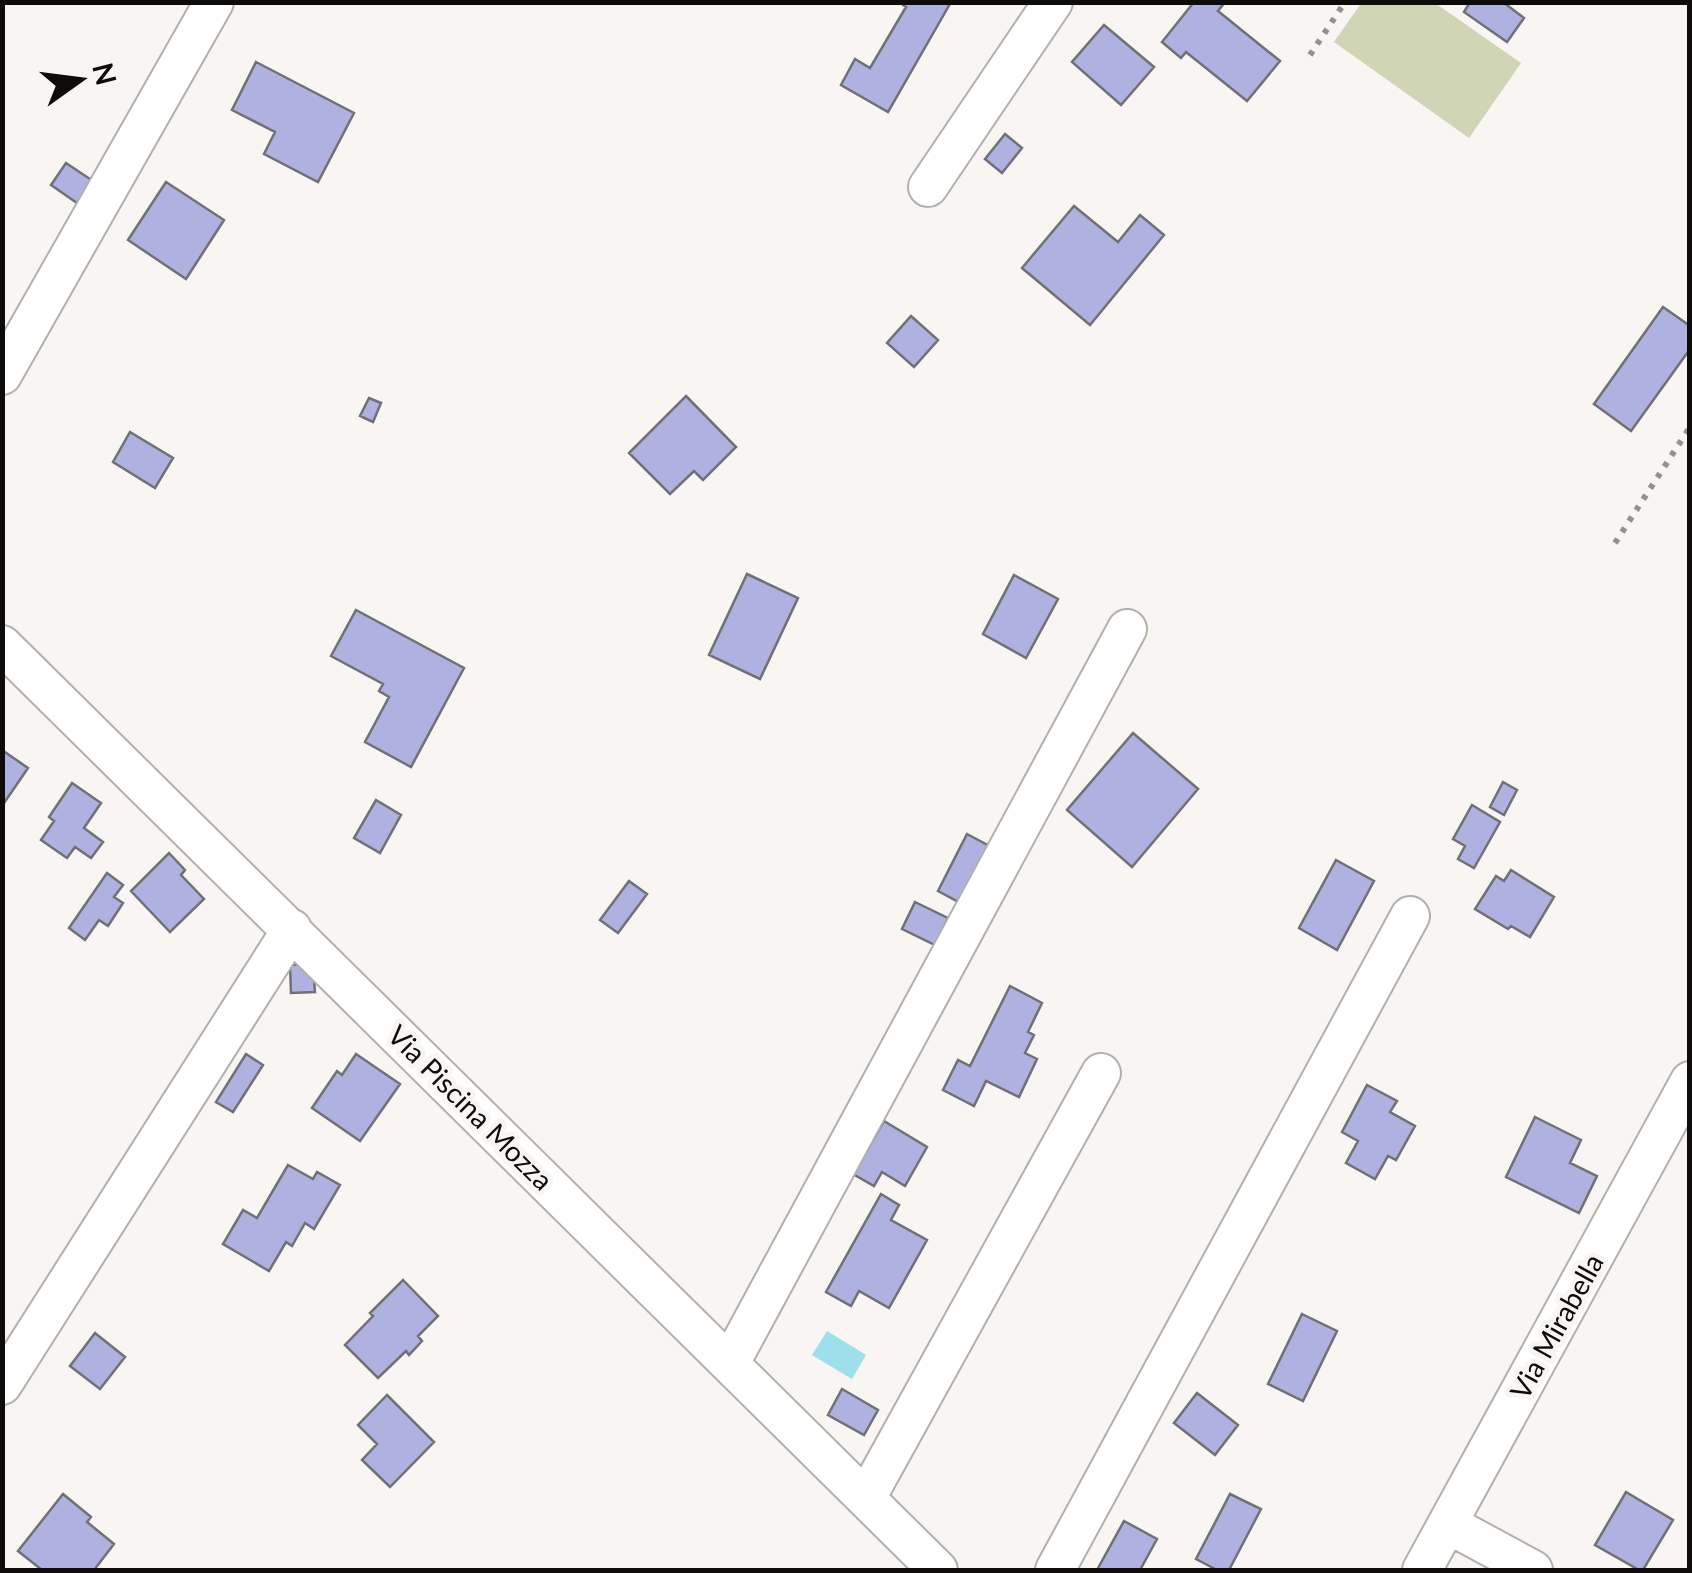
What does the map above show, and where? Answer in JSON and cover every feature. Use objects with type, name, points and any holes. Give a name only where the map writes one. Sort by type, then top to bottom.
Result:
[{"type":"street","points":[[2,375],[214,2]]},
{"type":"street","points":[[928,187],[1053,2]]},
{"type":"street","points":[[730,1364],[1127,629]]},
{"type":"street","name":"Via Piscina Mozza","points":[[2,644],[938,1570]]},
{"type":"street","points":[[1055,1570],[1410,916]]},
{"type":"street","points":[[2,1385],[292,929]]},
{"type":"street","points":[[866,1498],[1101,1073]]},
{"type":"street","name":"Via Mirabella","points":[[1422,1570],[1690,1081]]},
{"type":"street","points":[[1448,1524],[1533,1570]]},
{"type":"path","points":[[1310,55],[1344,2]]},
{"type":"path","points":[[1616,543],[1690,426]]},
{"type":"green space","points":[[1362,2],[1435,3],[1521,63],[1469,138],[1334,42]]},
{"type":"water","points":[[827,1331],[866,1355],[852,1379],[812,1355]]},
{"type":"building","points":[[899,2],[951,2],[888,112],[841,85],[855,59],[870,68],[906,7]]},
{"type":"building","points":[[1194,2],[1225,2],[1218,11],[1280,61],[1247,101],[1186,52],[1181,58],[1162,42]]},
{"type":"building","points":[[1470,2],[1503,2],[1524,18],[1507,42],[1464,12]]},
{"type":"building","points":[[1104,25],[1154,67],[1121,105],[1072,62]]},
{"type":"building","points":[[256,62],[354,113],[318,182],[264,154],[275,132],[232,110]]},
{"type":"building","points":[[1005,134],[1022,148],[1002,173],[985,159]]},
{"type":"building","points":[[66,163],[102,187],[87,210],[51,185]]},
{"type":"building","points":[[166,182],[224,220],[186,279],[128,240]]},
{"type":"building","points":[[1074,206],[1118,242],[1140,215],[1164,235],[1090,325],[1022,268]]},
{"type":"building","points":[[1663,307],[1690,326],[1690,349],[1631,431],[1594,404]]},
{"type":"building","points":[[911,316],[938,340],[914,367],[887,343]]},
{"type":"building","points":[[686,396],[736,447],[703,480],[694,471],[670,494],[629,453]]},
{"type":"building","points":[[369,398],[381,403],[373,422],[360,416]]},
{"type":"building","points":[[130,432],[173,458],[155,488],[113,462]]},
{"type":"building","points":[[747,574],[798,598],[760,679],[709,655]]},
{"type":"building","points":[[1014,575],[1058,599],[1026,658],[983,634]]},
{"type":"building","points":[[356,610],[464,668],[411,767],[365,742],[389,697],[379,691],[383,684],[331,656]]},
{"type":"building","points":[[1133,733],[1198,789],[1132,867],[1067,810]]},
{"type":"building","points":[[2,750],[28,768],[2,806]]},
{"type":"building","points":[[1503,782],[1517,790],[1504,815],[1490,807]]},
{"type":"building","points":[[72,783],[101,803],[84,828],[103,842],[91,858],[75,847],[67,858],[41,840],[54,821],[49,817]]},
{"type":"building","points":[[376,800],[401,815],[380,853],[354,838]]},
{"type":"building","points":[[1472,805],[1500,822],[1474,868],[1458,859],[1465,846],[1453,839]]},
{"type":"building","points":[[967,834],[997,850],[968,907],[938,891]]},
{"type":"building","points":[[169,853],[185,870],[181,875],[204,899],[170,932],[131,891]]},
{"type":"building","points":[[1336,860],[1374,881],[1337,950],[1299,928]]},
{"type":"building","points":[[1511,870],[1554,897],[1530,937],[1475,909],[1496,876],[1504,881]]},
{"type":"building","points":[[107,873],[123,885],[114,897],[123,903],[108,926],[99,920],[85,940],[69,928]]},
{"type":"building","points":[[629,881],[647,894],[618,933],[600,920]]},
{"type":"building","points":[[915,902],[948,918],[935,945],[902,929]]},
{"type":"building","points":[[313,964],[315,992],[291,993],[290,965]]},
{"type":"building","points":[[1010,986],[1042,1003],[1028,1032],[1034,1035],[1025,1053],[1037,1059],[1019,1097],[986,1081],[974,1106],[943,1090],[958,1060],[970,1066]]},
{"type":"building","points":[[246,1054],[263,1065],[233,1112],[216,1102]]},
{"type":"building","points":[[356,1054],[400,1084],[360,1141],[312,1108],[337,1071],[342,1075]]},
{"type":"building","points":[[1367,1085],[1397,1101],[1390,1112],[1415,1126],[1396,1160],[1388,1156],[1375,1179],[1346,1163],[1358,1141],[1342,1132]]},
{"type":"building","points":[[1535,1117],[1581,1140],[1570,1163],[1597,1176],[1579,1213],[1506,1177]]},
{"type":"building","points":[[884,1121],[927,1147],[905,1186],[882,1172],[874,1186],[853,1174]]},
{"type":"building","points":[[288,1165],[313,1179],[317,1172],[340,1185],[314,1229],[305,1223],[292,1246],[286,1242],[269,1271],[223,1244],[243,1210],[257,1218]]},
{"type":"building","points":[[881,1194],[899,1205],[891,1220],[927,1240],[889,1308],[859,1291],[851,1306],[826,1292]]},
{"type":"building","points":[[403,1280],[438,1316],[418,1336],[422,1341],[409,1355],[406,1351],[378,1378],[345,1345]]},
{"type":"building","points":[[1302,1314],[1337,1331],[1303,1401],[1268,1384]]},
{"type":"building","points":[[95,1333],[125,1357],[100,1389],[70,1366]]},
{"type":"building","points":[[842,1389],[878,1410],[864,1435],[828,1415]]},
{"type":"building","points":[[1197,1393],[1238,1425],[1215,1455],[1174,1423]]},
{"type":"building","points":[[387,1395],[434,1442],[390,1487],[362,1460],[377,1444],[358,1425]]},
{"type":"building","points":[[1626,1492],[1673,1520],[1643,1570],[1595,1545]]},
{"type":"building","points":[[63,1494],[91,1517],[87,1522],[114,1544],[94,1570],[42,1570],[18,1551]]},
{"type":"building","points":[[1230,1494],[1261,1509],[1229,1570],[1217,1570],[1196,1559]]},
{"type":"building","points":[[1124,1521],[1157,1539],[1140,1570],[1097,1570]]}]
